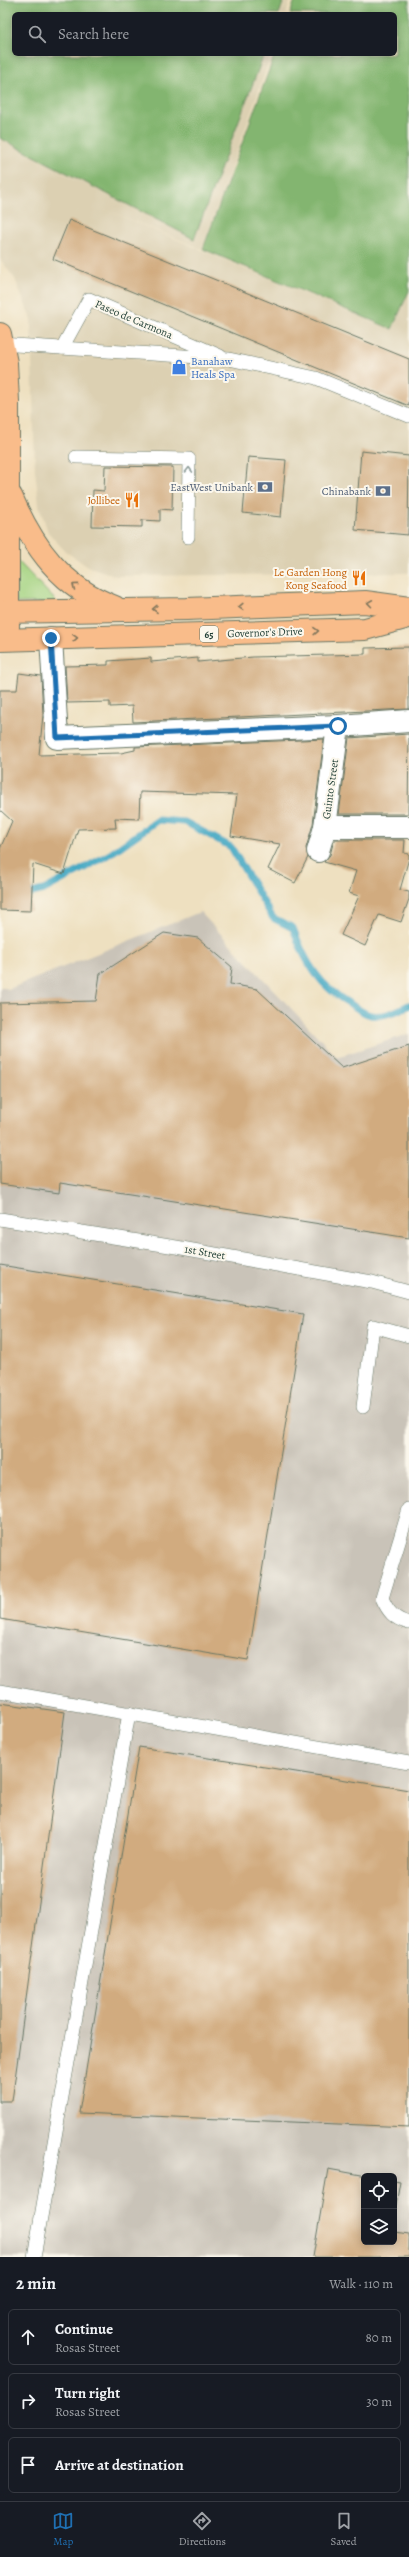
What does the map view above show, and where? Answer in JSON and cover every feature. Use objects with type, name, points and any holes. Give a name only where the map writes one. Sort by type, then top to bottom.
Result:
[{"type":"highway","points":[[1,340],[7,382],[7,488],[4,640]]},
{"type":"highway","points":[[7,488],[33,541],[59,573],[87,594],[122,610]]},
{"type":"highway","points":[[4,612],[122,610],[365,602],[409,608]]},
{"type":"highway","name":"Governor's Drive","points":[[4,640],[365,629],[409,617]]},
{"type":"street","points":[[51,638],[57,738],[338,726],[409,721]]},
{"type":"street","name":"Guinto Street","points":[[318,851],[325,827],[338,726]]},
{"type":"street","points":[[325,827],[409,827]]},
{"type":"lane","name":"Paseo de Carmona","points":[[62,348],[89,300],[229,359]]},
{"type":"lane","name":"Paseo de Carmona","points":[[1,340],[27,345],[62,348],[229,359],[316,378],[409,416]]},
{"type":"lane","points":[[76,457],[189,460],[188,537]]},
{"type":"lane","name":"1st Street","points":[[0,1219],[192,1250],[372,1282],[409,1292]]},
{"type":"lane","points":[[362,1408],[373,1326],[409,1336]]},
{"type":"lane","points":[[409,1509],[382,1598],[388,1612],[400,1621],[409,1623]]},
{"type":"lane","points":[[0,1690],[409,1763]]},
{"type":"lane","points":[[34,2257],[129,1713]]},
{"type":"shaded area","points":[[0,0],[291,0],[287,12],[12,12],[12,56],[271,56],[202,249],[97,206],[392,330],[409,292],[409,573],[116,576],[87,566],[65,551],[48,532],[39,505],[35,470],[31,319],[15,279],[0,259]]},
{"type":"shaded area","points":[[200,912],[337,1057],[409,1034],[409,2257],[0,2257],[0,987],[9,989]]},
{"type":"green space","points":[[0,0],[284,0],[280,12],[12,12],[12,56],[263,56],[194,239],[0,138]]},
{"type":"green space","points":[[295,0],[409,0],[409,291],[392,329],[203,249],[274,56],[397,56],[397,12],[291,12]]},
{"type":"green space","points":[[16,559],[57,602],[16,603]]},
{"type":"building","points":[[69,220],[409,359],[409,406],[53,259]]},
{"type":"building","name":"Chinabank","points":[[361,451],[409,456],[408,535],[355,530]]},
{"type":"building","name":"EastWest Unibank","points":[[248,457],[286,460],[281,517],[243,513]]},
{"type":"building","name":"Jollibee","points":[[105,466],[173,467],[172,510],[160,509],[160,521],[142,520],[142,527],[92,526],[93,490],[104,491]]},
{"type":"building","points":[[409,647],[409,709],[133,722],[132,706],[110,707],[110,702],[67,703],[65,666],[108,665],[108,661],[151,658],[151,662],[198,658],[198,662],[253,657],[365,654],[365,648]]},
{"type":"building","points":[[19,673],[41,676],[43,715],[39,755],[121,753],[135,750],[135,747],[324,739],[313,824],[306,848],[308,857],[295,883],[268,869],[280,844],[231,836],[237,795],[140,792],[139,819],[115,818],[116,828],[78,829],[64,874],[33,864],[31,911],[0,910],[0,849],[12,821],[0,810],[0,690],[17,690]]},
{"type":"building","points":[[409,734],[408,814],[339,814],[349,738]]},
{"type":"building","points":[[334,840],[405,840],[404,853],[409,854],[409,858],[400,890],[409,892],[409,899],[401,922],[379,915],[365,946],[341,935],[359,896],[349,893],[356,871],[324,862],[330,855]]},
{"type":"building","points":[[164,933],[198,938],[232,967],[230,984],[257,989],[342,1068],[409,1046],[409,1238],[60,1183],[59,1193],[0,1184],[0,1003],[96,1001],[100,974]]},
{"type":"building","points":[[0,1265],[303,1314],[248,1660],[0,1619]]},
{"type":"building","points":[[0,1703],[65,1712],[12,2101],[0,2101]]},
{"type":"building","points":[[139,1747],[409,1790],[409,2127],[79,2113]]},
{"type":"building","points":[[328,2169],[361,2175],[361,2245],[397,2245],[397,2232],[409,2234],[409,2257],[313,2257]]},
{"type":"building","points":[[397,2182],[400,2182],[397,2199]]},
{"type":"waterway","points":[[24,895],[44,890],[110,854],[158,820],[185,822],[231,847],[273,918],[293,928],[303,952],[315,973],[331,990],[359,1010],[371,1015],[386,1014],[409,1005]]},
{"type":"place","name":"Banahaw Heals Spa","points":[[179,367]]},
{"type":"place","name":"EastWest Unibank","points":[[265,487]]},
{"type":"place","name":"Chinabank","points":[[383,491]]},
{"type":"place","name":"Jollibee","points":[[132,500]]},
{"type":"place","name":"Le Garden Hong Kong Seafood","points":[[359,578]]},
{"type":"route","points":[[51,638],[57,738],[338,726]]}]
